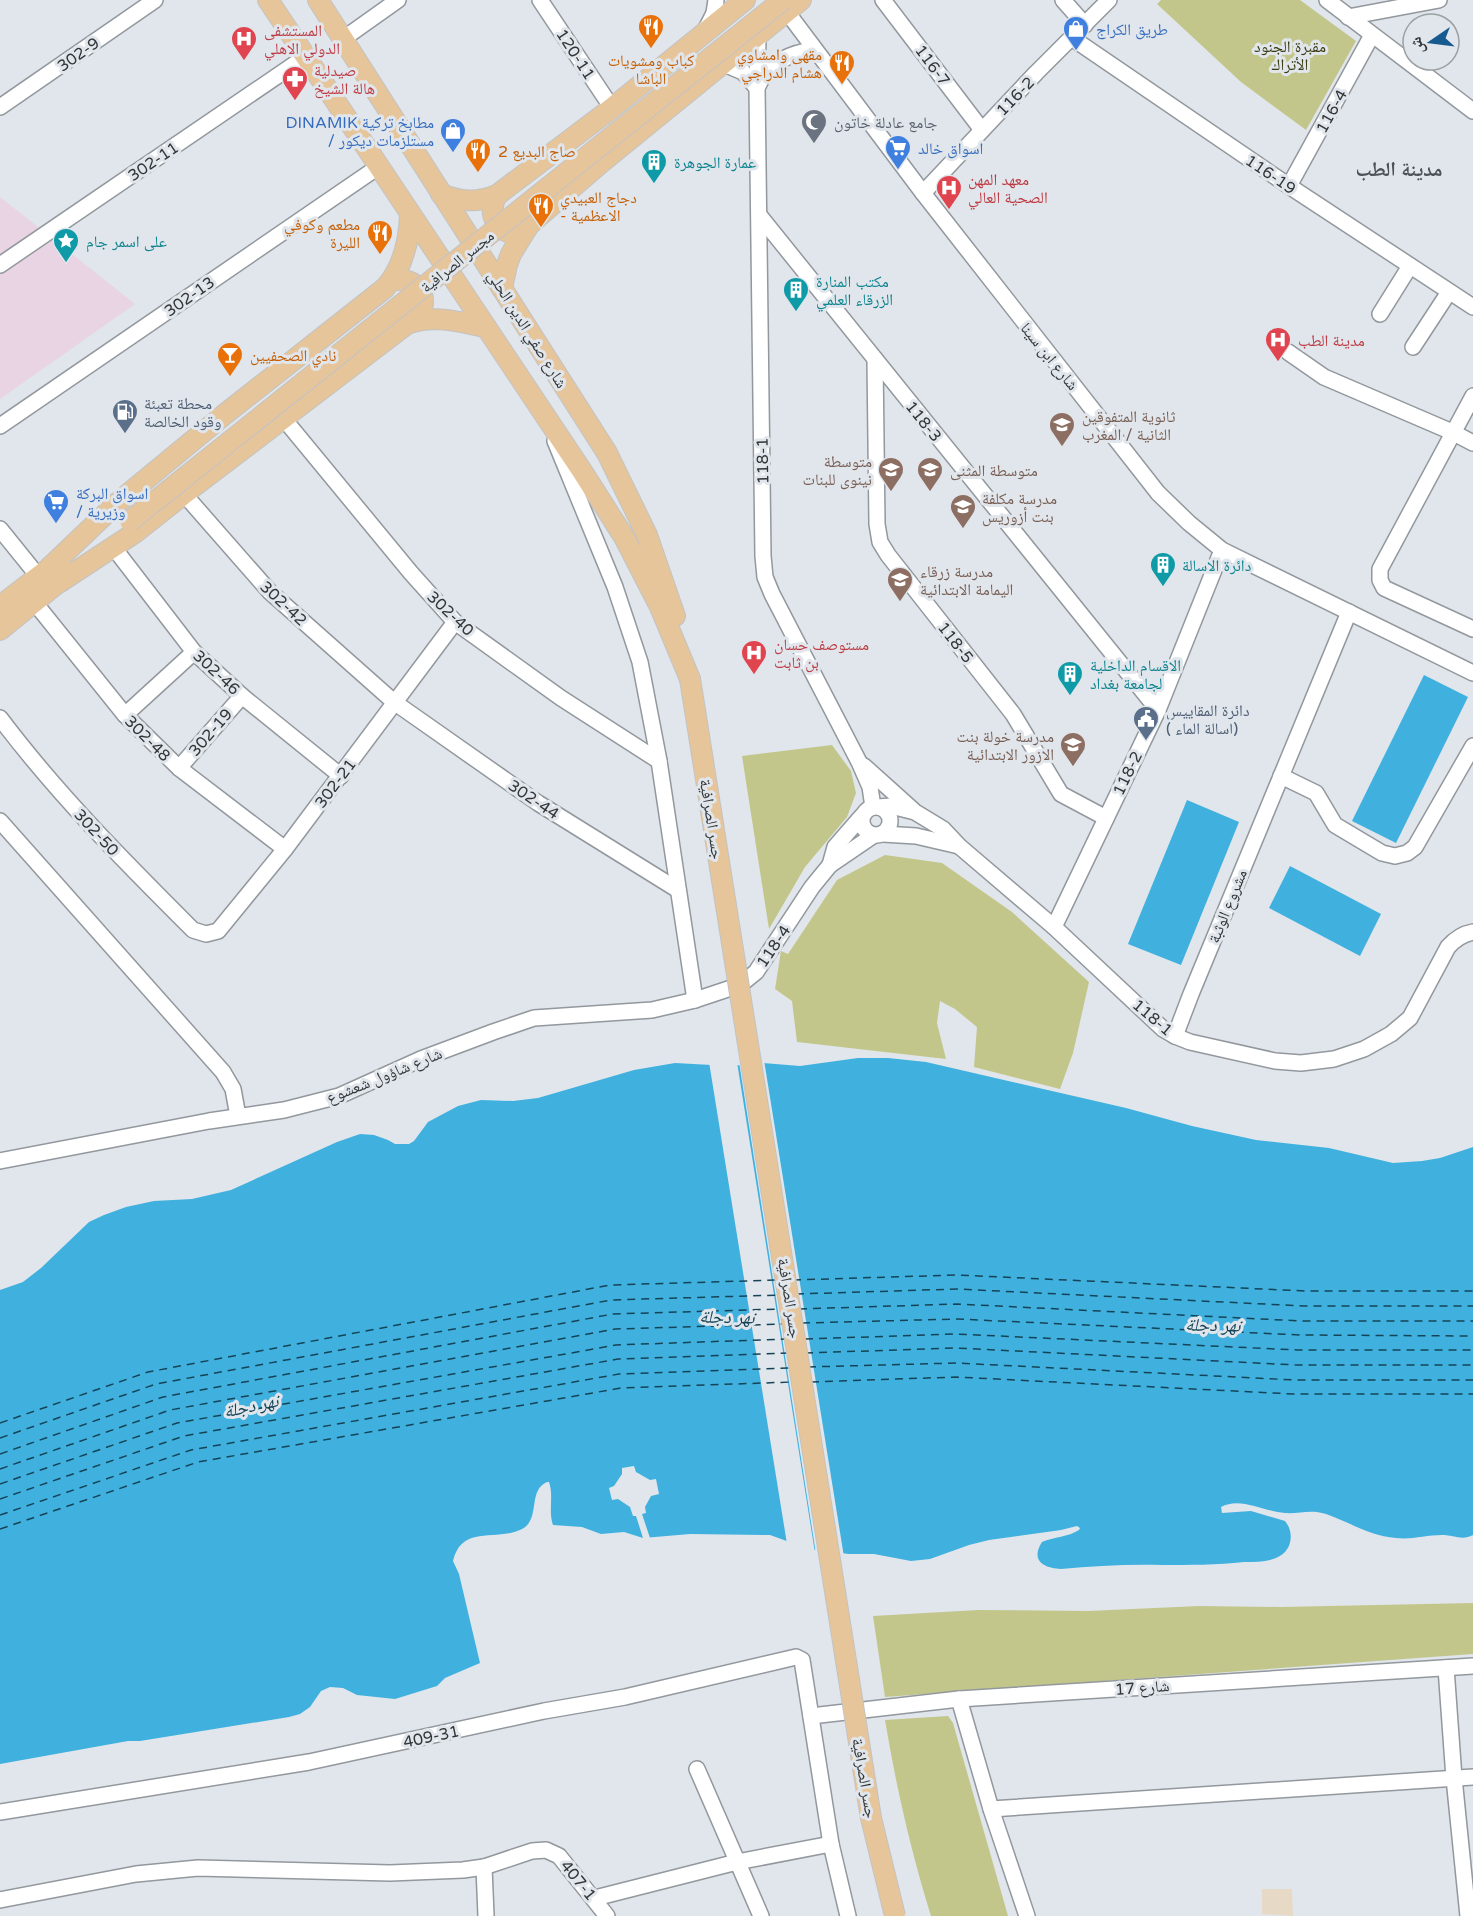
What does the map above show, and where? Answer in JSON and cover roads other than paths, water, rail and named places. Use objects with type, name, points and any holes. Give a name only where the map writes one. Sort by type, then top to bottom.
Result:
[{"type":"main road","name":"شارع صفي الدين الحلي","points":[[268,0],[624,537],[660,607],[690,679]]},
{"type":"main road","name":"شارع صفي الدين الحلي","points":[[318,0],[607,453],[647,535],[673,607],[690,679]]},
{"type":"main road","points":[[441,194],[468,201],[488,199],[497,195],[612,108],[745,0]]},
{"type":"main road","name":"مجسر الصرافية","points":[[127,517],[767,0]]},
{"type":"main road","points":[[502,288],[507,265],[529,225],[758,36],[790,4]]},
{"type":"main road","name":"مجسر الصرافية","points":[[127,517],[790,4]]},
{"type":"main road","points":[[497,195],[492,206],[496,224],[505,232],[522,234]]},
{"type":"main road","points":[[0,630],[35,603],[49,575],[116,504],[225,414],[379,294],[391,281],[405,249],[410,215]]},
{"type":"main road","points":[[391,281],[409,281],[418,288],[424,305],[416,321]]},
{"type":"main road","points":[[49,575],[114,548],[398,330],[416,321],[436,318],[486,327]]},
{"type":"main road","points":[[0,606],[49,575],[127,517]]},
{"type":"main road","name":"جسر الصرافية","points":[[690,679],[871,1818],[895,1916]]},
{"type":"street","name":"302-9","points":[[0,107],[155,0]]},
{"type":"street","points":[[342,39],[398,0]]},
{"type":"street","name":"120-11","points":[[540,0],[612,108]]},
{"type":"street","points":[[703,34],[714,13],[716,0]]},
{"type":"street","name":"116-7","points":[[883,0],[982,130]]},
{"type":"street","points":[[1063,0],[1085,25]]},
{"type":"street","name":"116-2","points":[[923,194],[1109,0]]},
{"type":"street","points":[[1327,0],[1473,111]]},
{"type":"street","points":[[1348,16],[1439,0]]},
{"type":"street","name":"شارع ابن سينا","points":[[790,4],[815,50],[923,194],[1158,493],[1189,524],[1222,550],[1473,673]]},
{"type":"street","name":"116-4","points":[[1289,186],[1372,35]]},
{"type":"street","name":"118-1","points":[[758,36],[765,577],[859,762],[870,787],[871,810],[891,806],[915,812],[943,829],[959,846],[1054,927],[1163,1029],[1190,1042],[1275,1062],[1301,1063],[1334,1059],[1364,1049],[1391,1034],[1410,1018],[1448,947],[1455,939],[1473,932]]},
{"type":"street","name":"116-19","points":[[1072,38],[1289,186],[1473,307]]},
{"type":"street","points":[[724,64],[743,72],[757,88],[765,73],[778,62],[793,54],[815,50]]},
{"type":"street","name":"302-11","points":[[0,265],[305,57]]},
{"type":"street","name":"302-13","points":[[0,426],[378,167]]},
{"type":"street","name":"118-3","points":[[759,215],[1158,710]]},
{"type":"street","points":[[1380,314],[1410,266]]},
{"type":"street","points":[[1413,347],[1449,292]]},
{"type":"street","points":[[1288,352],[1324,377],[1473,443]]},
{"type":"street","name":"118-5","points":[[875,359],[877,524],[880,542],[1013,714],[1061,794],[1106,818]]},
{"type":"street","points":[[1473,396],[1380,569],[1380,580],[1384,588],[1473,629]]},
{"type":"street","points":[[544,414],[615,587],[640,662],[659,761],[695,1000]]},
{"type":"street","name":"302-40","points":[[285,419],[411,573],[455,622],[561,698],[659,761]]},
{"type":"street","name":"302-42","points":[[183,494],[270,592],[394,702]]},
{"type":"street","points":[[0,529],[49,575]]},
{"type":"street","name":"302-46","points":[[114,548],[194,652],[242,696],[341,776]]},
{"type":"street","name":"118-2","points":[[1054,927],[1158,710],[1222,550]]},
{"type":"street","name":"302-48","points":[[35,603],[125,716],[179,768],[285,849]]},
{"type":"street","name":"مشروع الوثبة","points":[[1175,1036],[1349,612]]},
{"type":"street","name":"302-21","points":[[206,934],[218,931],[285,849],[455,622]]},
{"type":"street","points":[[125,716],[194,652]]},
{"type":"street","name":"302-19","points":[[179,768],[242,696]]},
{"type":"street","name":"302-44","points":[[394,702],[538,803],[678,890]]},
{"type":"street","name":"302-50","points":[[0,717],[21,746],[88,824],[193,930],[206,934]]},
{"type":"street","points":[[1281,776],[1316,793],[1335,825],[1382,853],[1395,856],[1407,853],[1415,847],[1473,746]]},
{"type":"street","points":[[859,762],[915,812]]},
{"type":"street","points":[[878,835],[889,826],[889,817],[886,812],[871,810],[862,826],[865,831],[878,835],[916,836],[959,846]]},
{"type":"street","name":"118-4","points":[[830,865],[835,847],[871,810]]},
{"type":"street","points":[[0,821],[223,1072],[233,1089],[238,1116]]},
{"type":"street","name":"118-4","points":[[695,1000],[740,985],[753,975],[812,886],[830,865],[878,835]]},
{"type":"street","name":"شارع شاؤول شعشوع","points":[[0,1161],[238,1116],[284,1110],[339,1096],[421,1059],[534,1018],[652,1010],[695,1000]]},
{"type":"street","name":"409-31","points":[[0,1812],[309,1762],[533,1713],[625,1697],[789,1657],[802,1660],[811,1716]]},
{"type":"street","name":"شارع 17","points":[[811,1716],[959,1699],[1473,1666]]},
{"type":"street","points":[[1446,1668],[1468,1916]]},
{"type":"street","points":[[959,1699],[991,1809],[1027,1916]]},
{"type":"street","points":[[811,1716],[831,1844],[848,1916]]},
{"type":"street","points":[[697,1769],[761,1916]]},
{"type":"street","points":[[991,1809],[1473,1777]]},
{"type":"street","points":[[595,1898],[737,1862],[831,1844]]},
{"type":"street","name":"407-1","points":[[484,1867],[532,1851],[546,1850],[559,1856],[595,1898],[607,1916]]},
{"type":"street","points":[[0,1900],[136,1874],[198,1868],[390,1873],[484,1867],[486,1916]]},
{"type":"water","points":[[1424,675],[1468,697],[1396,843],[1352,821]]},
{"type":"water","points":[[1187,800],[1239,822],[1181,965],[1128,944]]},
{"type":"water","points":[[1290,866],[1381,914],[1360,956],[1269,908]]},
{"type":"water","name":"نهر دجلة","points":[[858,1058],[926,1062],[1256,1140],[1329,1148],[1393,1163],[1440,1158],[1473,1147],[1473,1535],[1462,1538],[1442,1535],[1386,1537],[1320,1513],[1285,1513],[1236,1503],[1221,1507],[1222,1513],[1251,1511],[1285,1521],[1291,1536],[1286,1551],[1276,1558],[1264,1561],[1061,1569],[1044,1565],[1038,1559],[1042,1542],[1075,1532],[1080,1528],[1077,1526],[989,1540],[930,1559],[911,1561],[874,1554],[849,1554],[809,1549],[770,1535],[690,1534],[643,1538],[624,1532],[601,1534],[582,1527],[553,1525],[550,1487],[547,1482],[537,1492],[531,1519],[522,1529],[512,1533],[472,1538],[464,1542],[457,1550],[453,1561],[459,1574],[480,1663],[445,1678],[437,1686],[395,1699],[357,1695],[343,1688],[330,1687],[321,1691],[310,1707],[300,1714],[289,1717],[128,1741],[0,1764],[0,1290],[23,1282],[89,1222],[104,1215],[154,1201],[192,1199],[231,1190],[337,1142],[360,1134],[374,1135],[395,1144],[409,1144],[414,1141],[428,1122],[458,1106],[481,1100],[513,1101],[538,1098],[634,1070],[675,1063],[730,1066],[763,1063],[800,1066]]},
{"type":"place","name":"كباب ومشويات الباشا","points":[[651,50]]},
{"type":"place","name":"طريق الكراج","points":[[1076,52]]},
{"type":"place","name":"المستشفى الدولي الاهلي","points":[[244,62]]},
{"type":"place","name":"مقهى وامشاوي هشام الدراجي","points":[[842,86]]},
{"type":"place","name":"صيدلية هالة الشيخ","points":[[295,102]]},
{"type":"place","name":"جامع عادلة خاتون","points":[[814,145]]},
{"type":"place","name":"DINAMIK مطابخ تركية / مستلزمات ديكور","points":[[453,154]]},
{"type":"place","name":"اسواق خالد","points":[[898,171]]},
{"type":"place","name":"صاج البديع 2","points":[[478,174]]},
{"type":"place","name":"عمارة الجوهرة","points":[[654,185]]},
{"type":"place","name":"معهد المهن الصحية العالي","points":[[949,211]]},
{"type":"place","name":"دجاج العبيدي - الاعظمية","points":[[541,229]]},
{"type":"place","name":"مطعم وكوفي الليرة","points":[[380,256]]},
{"type":"place","name":"علی اسمر جام","points":[[66,264]]},
{"type":"place","name":"مكتب المنارة الزرقاء العلمي","points":[[796,313]]},
{"type":"place","name":"مدينة الطب","points":[[1278,363]]},
{"type":"place","name":"نادي الصحفيين","points":[[230,378]]},
{"type":"place","name":"محطة تعبئة وقود الخالصة","points":[[125,435]]},
{"type":"place","name":"ثانوية المتفوقين الثانية / المغرب","points":[[1062,448]]},
{"type":"place","name":"متوسطة نينوى للبنات","points":[[891,493]]},
{"type":"place","name":"متوسطة المثنى","points":[[930,493]]},
{"type":"place","name":"اسواق البركة / وزيرية","points":[[56,525]]},
{"type":"place","name":"مدرسة مكلفة بنت أزوريس","points":[[963,530]]},
{"type":"place","name":"دائرة الاسالة","points":[[1163,588]]},
{"type":"place","name":"مدرسة زرقاء اليمامة الابتدائية","points":[[900,603]]},
{"type":"place","name":"مستوصف حسان بن ثابت","points":[[754,676]]},
{"type":"place","name":"الاقسام الداخلية لجامعة بغداد","points":[[1070,697]]},
{"type":"place","name":"دائرة المقاييس ( اسالة الماء)","points":[[1146,742]]},
{"type":"place","name":"مدرسة خولة بنت الازور الابتدائية","points":[[1073,768]]},
{"type":"district","name":"مدينة الطب","points":[[1399,169]]},
{"type":"park label","name":"مقبرة الجنود الأتراك","points":[[1290,55]]}]
